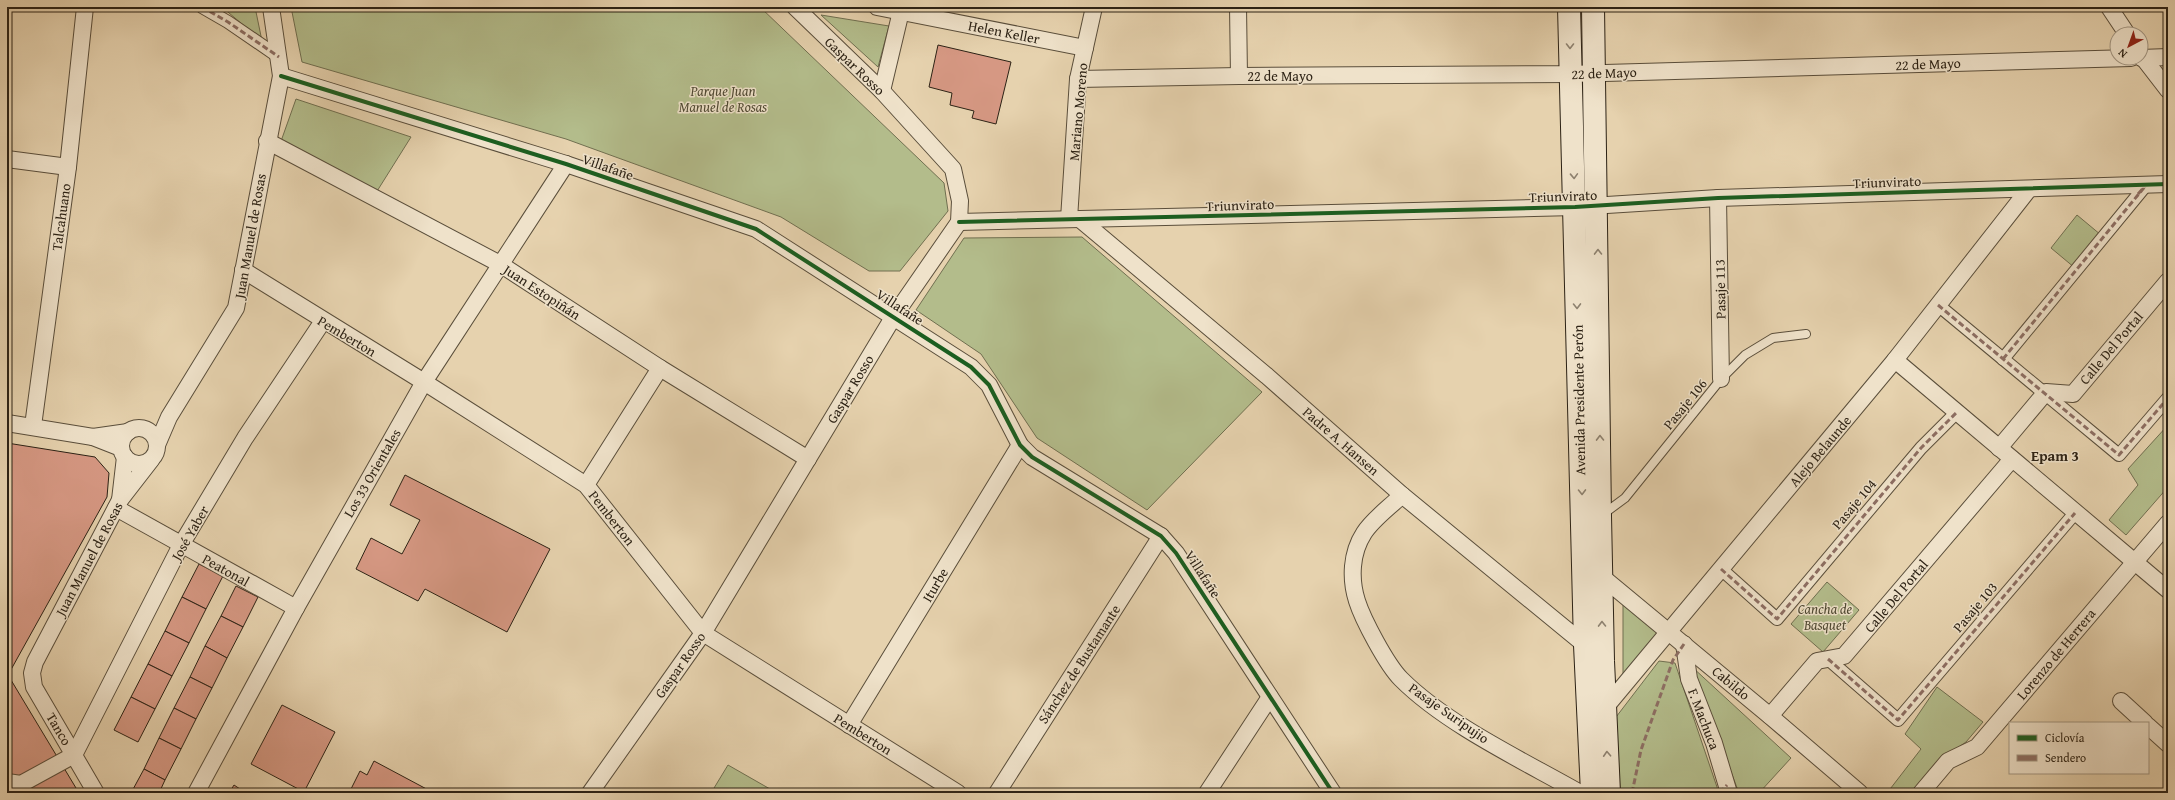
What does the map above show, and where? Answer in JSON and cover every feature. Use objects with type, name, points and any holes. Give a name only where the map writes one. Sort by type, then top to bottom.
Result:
[{"type":"main road","name":"Avenida Presidente Perón","points":[[1569,7],[1585,645],[1592,793]]},
{"type":"main road","name":"Avenida Presidente Perón","points":[[1593,7],[1597,206],[1601,576],[1609,793]]},
{"type":"street","name":"Talcahuano","points":[[33,426],[68,167],[85,7]]},
{"type":"street","points":[[202,7],[228,22],[279,57]]},
{"type":"street","name":"Juan Manuel de Rosas","points":[[157,445],[169,417],[236,308],[267,141],[282,76],[271,7]]},
{"type":"street","name":"Gaspar Rosso","points":[[590,793],[703,633],[894,316],[959,222],[960,201],[953,170],[882,91],[794,7]]},
{"type":"street","name":"Helen Keller","points":[[877,7],[901,9],[1084,48]]},
{"type":"street","name":"Mariano Moreno","points":[[1075,219],[1078,79],[1094,7]]},
{"type":"street","points":[[1238,7],[1239,76]]},
{"type":"street","points":[[2109,7],[2122,26]]},
{"type":"street","points":[[882,91],[901,9]]},
{"type":"street","name":"22 de Mayo","points":[[2149,57],[2168,57]]},
{"type":"street","name":"22 de Mayo","points":[[1078,79],[1239,76],[1570,74],[2109,58]]},
{"type":"street","points":[[2147,66],[2168,90]]},
{"type":"street","name":"Villafañe","points":[[282,76],[566,164],[756,229],[894,316],[971,367],[989,385],[1020,445],[1032,457],[1161,536],[1176,553],[1333,793]]},
{"type":"street","name":"Juan Estopiñán","points":[[267,141],[500,264],[660,368],[808,458]]},
{"type":"street","points":[[7,159],[68,167]]},
{"type":"street","name":"Los 33 Orientales","points":[[196,793],[296,608],[424,382],[566,164]]},
{"type":"street","name":"Triunvirato","points":[[959,222],[1575,207],[1718,198],[2029,189],[2142,190],[2168,184]]},
{"type":"street","name":"Alejo Belaunde","points":[[1605,708],[1895,360],[2029,189]]},
{"type":"street","points":[[2003,359],[2142,190]]},
{"type":"street","name":"Pasaje 113","points":[[1718,198],[1721,380]]},
{"type":"street","name":"Padre A. Hansen","points":[[1075,219],[1267,376],[1402,495],[1603,661]]},
{"type":"street","name":"Pemberton","points":[[243,270],[323,321],[424,382],[586,485],[703,633],[958,793]]},
{"type":"street","name":"Calle Del Portal","points":[[2046,392],[2072,394],[2168,281]]},
{"type":"street","points":[[1938,305],[2003,359],[2046,392],[2119,455],[2168,398]]},
{"type":"street","name":"José Yaber","points":[[74,755],[181,545],[245,438],[323,321]]},
{"type":"street","points":[[1895,360],[2134,563],[2168,590]]},
{"type":"street","points":[[586,485],[660,368]]},
{"type":"street","points":[[1999,448],[2046,392]]},
{"type":"street","name":"Pasaje 104","points":[[1721,569],[1777,619],[1921,448],[1957,412]]},
{"type":"street","points":[[118,504],[123,453],[122,442],[132,430],[169,417]]},
{"type":"street","points":[[7,423],[93,436],[132,430],[147,430],[152,434],[157,445],[154,456],[151,460],[140,464],[129,462],[123,453],[93,436]]},
{"type":"street","name":"Iturbe","points":[[850,725],[1020,445]]},
{"type":"street","name":"Calle Del Portal","points":[[1770,716],[1817,661],[1844,656],[2012,459]]},
{"type":"street","name":"Juan Manuel de Rosas","points":[[35,662],[118,504],[151,460]]},
{"type":"street","name":"Pasaje Suripujio","points":[[1402,495],[1364,533],[1353,562],[1353,588],[1361,613],[1381,650],[1401,679],[1429,703],[1474,733],[1580,793]]},
{"type":"street","name":"Peatonal","points":[[118,504],[181,545],[296,608]]},
{"type":"street","name":"Pasaje 103","points":[[1828,659],[1898,720],[2075,513]]},
{"type":"street","name":"Lorenzo de Herrera","points":[[1921,793],[1948,760],[1977,747],[2168,523]]},
{"type":"street","name":"Sánchez de Bustamante","points":[[997,793],[1161,536]]},
{"type":"street","name":"Cabildo","points":[[1601,576],[1770,716],[1860,793]]},
{"type":"street","name":"F. Machuca","points":[[1684,644],[1689,679],[1711,736],[1729,793]]},
{"type":"street","name":"Tanco","points":[[35,662],[32,673],[34,687],[96,793]]},
{"type":"street","points":[[1207,793],[1270,697]]},
{"type":"street","points":[[2121,701],[2144,722]]},
{"type":"street","points":[[2149,727],[2168,744]]},
{"type":"street","points":[[7,782],[21,784],[74,755]]},
{"type":"lane","name":"Pasaje 106","points":[[1600,516],[1625,498],[1721,380],[1745,355],[1773,338],[1806,334]]},
{"type":"green space","points":[[222,7],[255,7],[262,41]]},
{"type":"green space","name":"Parque Juan Manuel de Rosas","points":[[291,7],[760,7],[944,183],[948,211],[900,271],[869,271],[781,217],[566,139],[302,62]]},
{"type":"green space","points":[[821,15],[889,26],[878,67]]},
{"type":"green space","points":[[296,99],[411,137],[374,196],[280,144]]},
{"type":"green space","points":[[2077,215],[2101,235],[2075,268],[2051,248]]},
{"type":"green space","points":[[1082,237],[1262,392],[1147,510],[1037,438],[981,354],[916,310],[964,238]]},
{"type":"green space","points":[[2168,425],[2168,487],[2126,535],[2109,520],[2138,485],[2128,469]]},
{"type":"green space","name":"Cancha de Basquet","points":[[1827,582],[1859,610],[1823,652],[1791,624]]},
{"type":"green space","points":[[1623,600],[1661,632],[1623,678]]},
{"type":"green space","points":[[1659,661],[1675,663],[1719,793],[1616,793],[1613,721]]},
{"type":"green space","points":[[1691,666],[1791,758],[1759,793],[1739,793]]},
{"type":"green space","points":[[1937,687],[1983,722],[1966,742],[1941,759],[1913,793],[1887,793],[1921,749],[1905,734]]},
{"type":"green space","points":[[728,765],[777,793],[711,793]]},
{"type":"building","points":[[938,45],[1011,62],[996,124],[972,118],[974,111],[950,105],[952,93],[929,87]]},
{"type":"building","points":[[7,443],[95,457],[109,473],[107,497],[8,675],[79,793],[7,793]]},
{"type":"building","points":[[405,475],[550,549],[507,632],[425,589],[418,601],[356,569],[371,538],[402,554],[420,520],[390,505]]},
{"type":"building","points":[[199,564],[223,576],[206,609],[182,597]]},
{"type":"building","points":[[236,586],[258,597],[243,627],[221,616]]},
{"type":"building","points":[[182,597],[206,609],[189,643],[165,631]]},
{"type":"building","points":[[221,616],[243,627],[227,658],[205,646]]},
{"type":"building","points":[[165,631],[189,643],[172,676],[148,664]]},
{"type":"building","points":[[205,646],[227,658],[212,688],[190,677]]},
{"type":"building","points":[[148,664],[172,676],[155,709],[131,697]]},
{"type":"building","points":[[190,677],[212,688],[196,719],[174,708]]},
{"type":"building","points":[[131,697],[155,709],[138,742],[114,730]]},
{"type":"building","points":[[282,705],[335,732],[304,792],[251,764]]},
{"type":"building","points":[[174,708],[196,719],[181,749],[159,738]]},
{"type":"building","points":[[159,738],[181,749],[165,780],[144,769]]},
{"type":"building","points":[[374,761],[434,793],[349,793],[360,771],[367,775]]},
{"type":"building","points":[[144,769],[165,780],[159,793],[131,793]]},
{"type":"building","points":[[234,785],[246,793],[229,793]]},
{"type":"marked path","points":[[202,7],[228,22],[279,57]]},
{"type":"marked path","points":[[2003,359],[2147,184],[2137,195]]},
{"type":"marked path","points":[[1938,305],[2119,455],[2168,398]]},
{"type":"marked path","points":[[1721,569],[1777,619],[1921,448],[1957,412]]},
{"type":"marked path","points":[[1828,659],[1898,720],[2075,513]]},
{"type":"marked path","points":[[1632,793],[1641,750],[1673,660],[1684,644]]},
{"type":"marked path","points":[[1720,793],[1727,785]]},
{"type":"cycle path","points":[[281,76],[566,164],[756,229],[971,367],[989,385],[1020,445],[1032,457],[1161,536],[1176,553],[1333,793]]},
{"type":"cycle path","points":[[959,222],[1575,207],[1718,198],[2168,184]]},
{"type":"district","name":"Epam 3","points":[[2055,455]]}]
